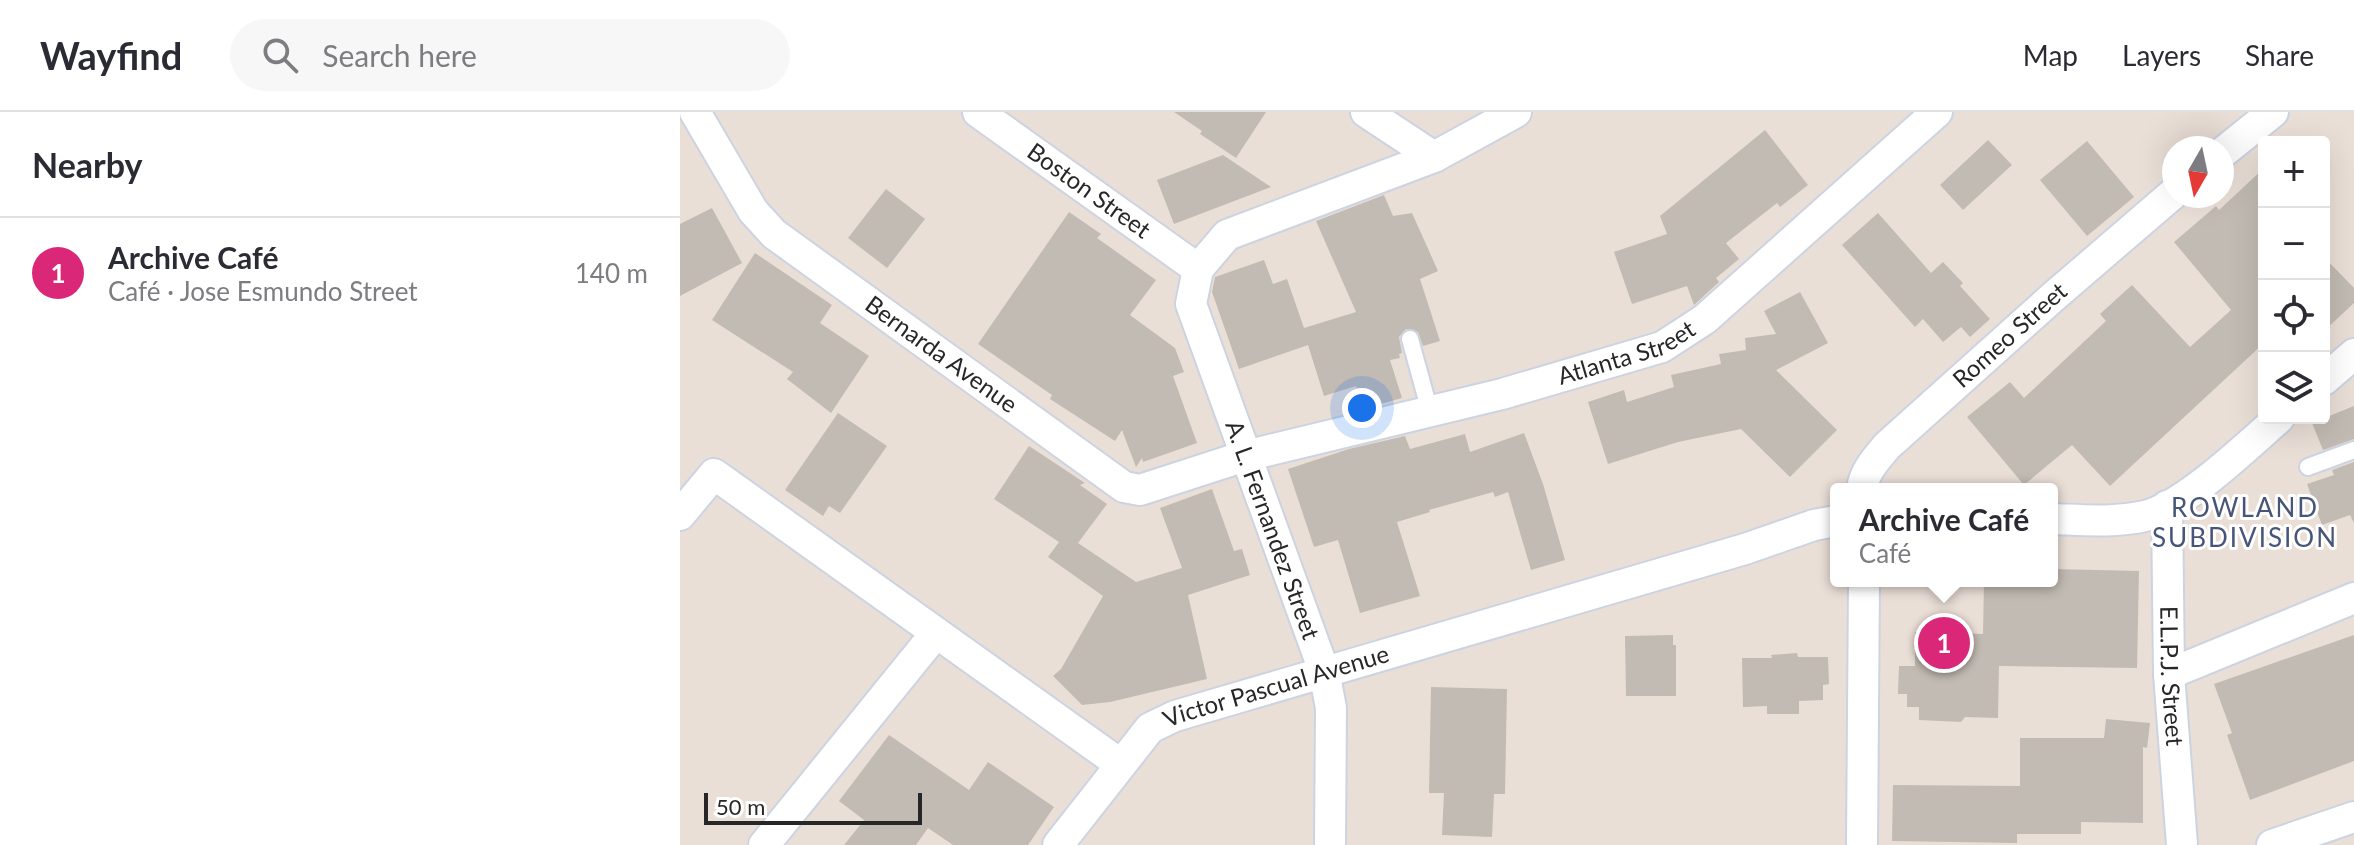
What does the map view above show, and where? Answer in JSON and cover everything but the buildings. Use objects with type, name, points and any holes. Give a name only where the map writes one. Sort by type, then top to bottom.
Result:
[{"type":"street","name":"Bernarda Avenue","points":[[695,112],[753,211],[774,234],[1124,487],[1140,490],[1245,456]]},
{"type":"street","name":"Boston Street","points":[[978,112],[1198,269]]},
{"type":"street","points":[[1366,112],[1434,157]]},
{"type":"street","points":[[1198,269],[1227,235],[1434,157],[1516,112]]},
{"type":"street","name":"Atlanta Street","points":[[1245,456],[1502,394],[1662,347],[1705,319],[1937,112]]},
{"type":"street","points":[[2234,143],[2273,112]]},
{"type":"street","name":"Romeo Street","points":[[1863,483],[1871,465],[1887,446],[2162,203]]},
{"type":"street","name":"A. L. Fernandez Street","points":[[1198,269],[1191,304],[1324,671],[1331,708],[1330,845]]},
{"type":"street","points":[[2330,375],[2354,354]]},
{"type":"street","points":[[2058,519],[2115,520],[2148,515],[2205,481],[2272,424]]},
{"type":"street","points":[[680,515],[714,474],[1120,764]]},
{"type":"street","name":"E.L.P.J. Street","points":[[2167,506],[2169,674],[2182,845]]},
{"type":"street","name":"Victor Pascual Avenue","points":[[1058,845],[1150,728],[1175,716],[1830,522]]},
{"type":"street","points":[[1862,845],[1864,587]]},
{"type":"street","points":[[2169,674],[2354,598]]},
{"type":"street","points":[[764,845],[936,633]]},
{"type":"street","points":[[2272,845],[2316,839],[2354,817]]},
{"type":"lane","points":[[1410,339],[1430,412]]},
{"type":"lane","points":[[2308,467],[2354,450]]},
{"type":"place","name":"Archive Café","points":[[1944,643]]},
{"type":"district","name":"ROWLAND SUBDIVISION","points":[[2245,523]]}]
